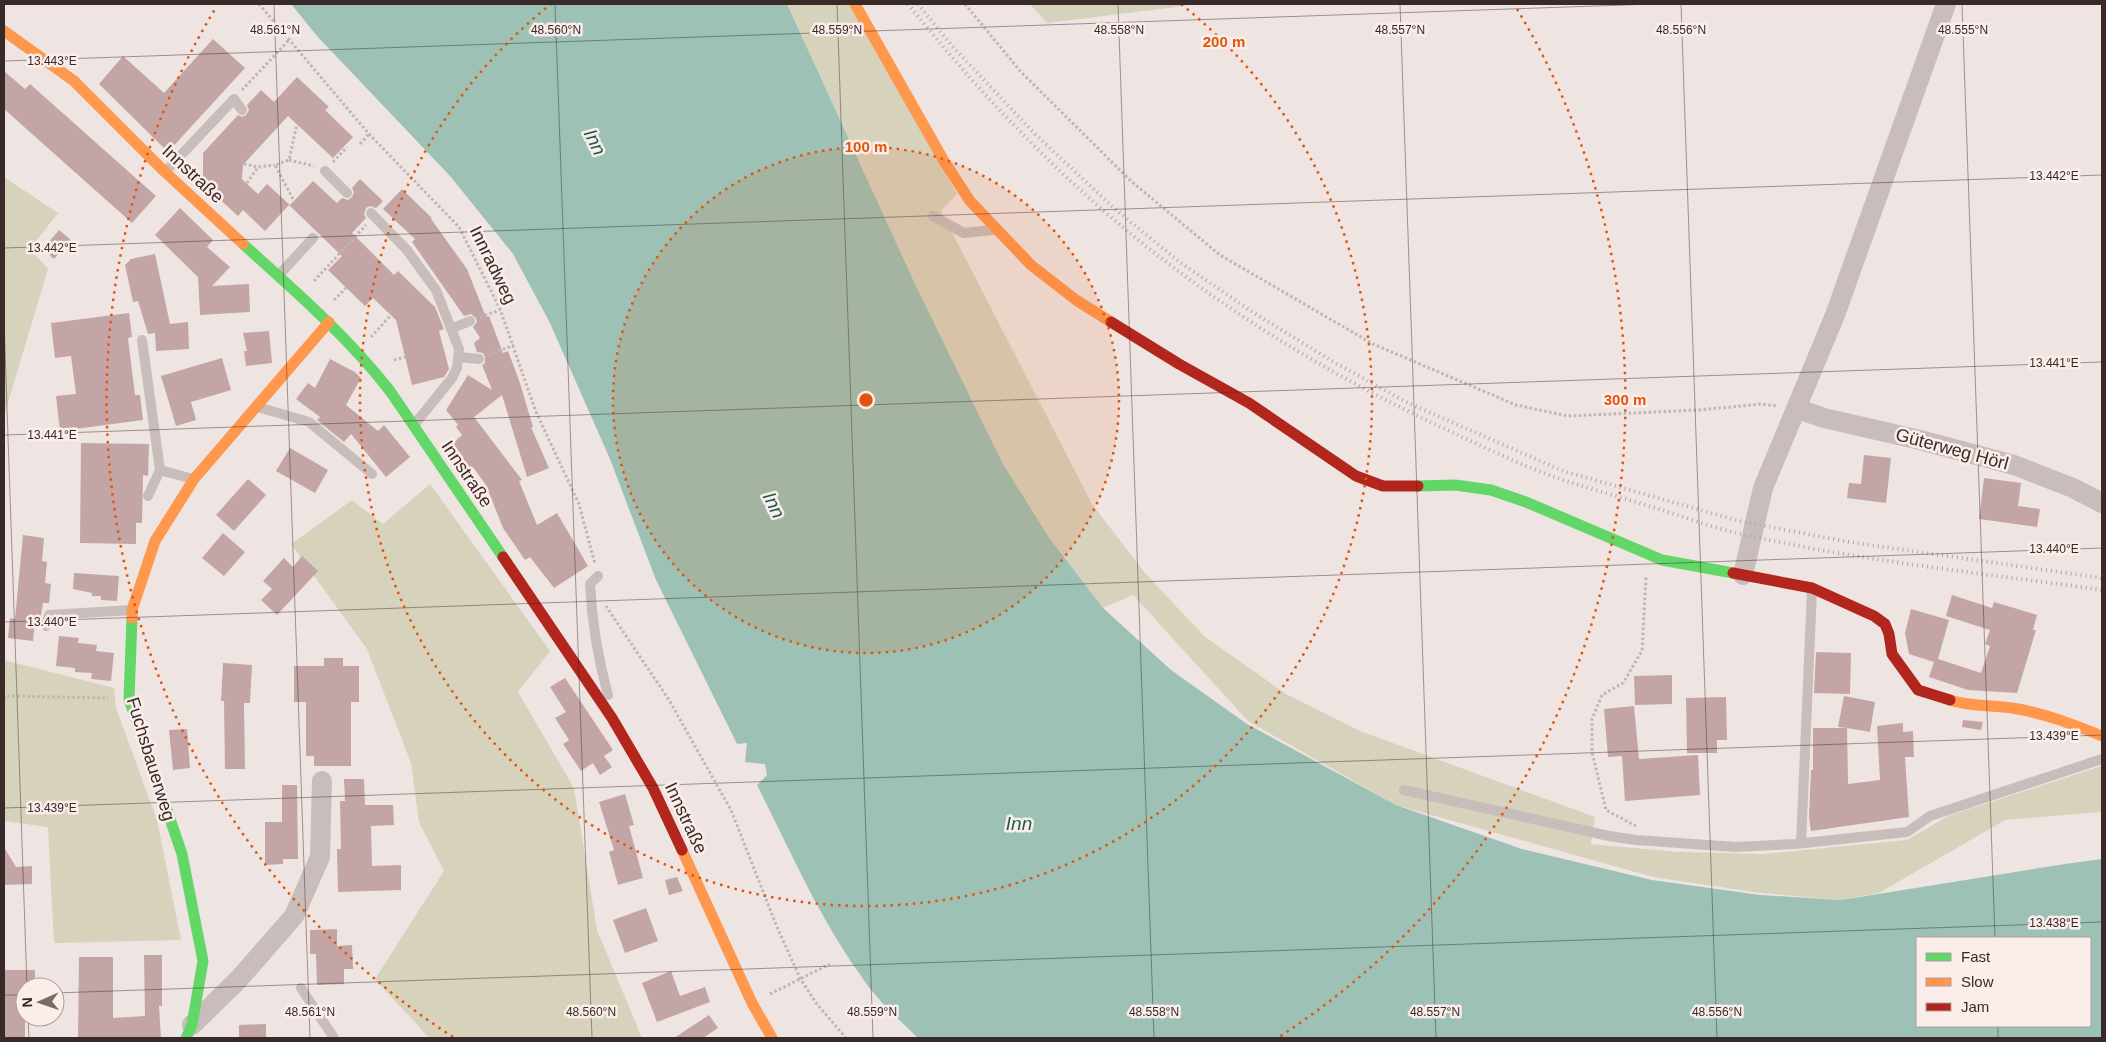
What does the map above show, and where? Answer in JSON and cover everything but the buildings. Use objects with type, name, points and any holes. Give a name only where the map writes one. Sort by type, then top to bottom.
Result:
[{"type":"street","points":[[855,4],[944,161],[970,201],[1030,265],[1076,300],[1180,364],[1249,403],[1356,476],[1383,486],[1456,485],[1491,490],[1534,505],[1662,560],[1812,588],[1874,616],[1885,624],[1889,634],[1892,654],[1918,690],[1965,704],[2011,708],[2054,717],[2102,736]]},
{"type":"street","points":[[1742,575],[1763,488],[1798,408],[1835,315],[1946,4]]},
{"type":"street","name":"Innstraße","points":[[4,31],[74,81],[165,172],[328,322],[358,352],[385,384],[612,718],[653,788],[752,1003],[772,1038]]},
{"type":"street","name":"Fuchsbauerweg","points":[[189,1032],[203,961],[182,854],[129,699],[132,610],[155,541],[194,479],[328,322]]},
{"type":"street","name":"Güterweg Hörl","points":[[1798,408],[1824,418],[1920,440],[2014,465],[2073,488],[2102,503]]},
{"type":"street","name":"Fuchsbauerweg","points":[[189,1032],[294,916],[320,857],[322,781]]},
{"type":"lane","points":[[165,172],[234,99],[242,110]]},
{"type":"lane","points":[[325,171],[347,193]]},
{"type":"lane","points":[[373,215],[407,250],[436,290],[459,349],[459,357],[452,378],[413,426]]},
{"type":"lane","points":[[933,216],[964,233],[995,229]]},
{"type":"lane","points":[[278,276],[313,238]]},
{"type":"lane","points":[[451,329],[470,321]]},
{"type":"lane","points":[[142,340],[160,470],[148,496]]},
{"type":"lane","points":[[459,357],[479,359]]},
{"type":"lane","points":[[257,407],[309,422],[372,474]]},
{"type":"lane","points":[[160,470],[194,479]]},
{"type":"lane","points":[[598,576],[590,584],[592,618],[600,666],[610,702],[612,718]]},
{"type":"lane","points":[[1801,843],[1812,588]]},
{"type":"lane","points":[[46,626],[50,615],[132,610]]},
{"type":"lane","points":[[1404,790],[1609,836],[1636,840],[1736,847],[1801,843],[1907,832],[1930,816],[2102,759]]},
{"type":"lane","points":[[301,988],[334,1038]]},
{"type":"path","name":"Innradweg","points":[[259,4],[369,134],[459,227],[500,310],[514,345],[536,412],[579,504],[602,597],[609,614],[669,700],[731,810],[777,927],[800,978],[816,1003],[846,1038]]},
{"type":"path","points":[[965,4],[1021,72],[1132,182],[1220,255],[1373,344],[1516,405],[1568,416],[1698,410],[1761,404],[1798,408]]},
{"type":"path","points":[[234,99],[289,40]]},
{"type":"path","points":[[244,164],[258,167],[288,160],[297,124]]},
{"type":"path","points":[[360,144],[369,134]]},
{"type":"path","points":[[276,164],[293,199]]},
{"type":"path","points":[[246,182],[258,167]]},
{"type":"path","points":[[300,296],[373,215]]},
{"type":"path","points":[[488,315],[500,310]]},
{"type":"path","points":[[358,352],[391,315]]},
{"type":"path","points":[[479,359],[514,345]]},
{"type":"path","points":[[1642,828],[1606,810],[1592,752],[1592,719],[1602,695],[1623,683],[1642,651],[1647,555]]},
{"type":"path","points":[[4,699],[6,696],[129,699]]},
{"type":"path","points":[[764,998],[830,964]]},
{"type":"shaded area","points":[[787,4],[854,4],[957,194],[941,211],[1092,504],[1145,573],[1204,636],[1286,694],[1360,731],[1595,817],[1591,844],[1678,852],[1762,854],[1907,840],[1948,816],[2102,766],[2102,812],[2005,820],[1879,893],[1841,900],[1761,893],[1653,877],[1396,805],[1248,721],[1133,595],[1103,608],[1048,536],[1003,464],[916,286]]},
{"type":"shaded area","points":[[1030,4],[1200,4],[1047,23]]},
{"type":"shaded area","points":[[4,177],[58,213],[30,249],[48,269],[4,416]]},
{"type":"shaded area","points":[[430,484],[550,651],[518,692],[574,788],[597,930],[642,1038],[429,1038],[375,979],[444,871],[419,822],[411,763],[367,649],[291,544],[352,500],[383,524]]},
{"type":"shaded area","points":[[4,660],[114,688],[116,708],[157,820],[181,940],[54,943],[48,827],[4,821]]},
{"type":"water","name":"Inn","points":[[291,4],[787,4],[916,286],[1003,464],[1048,536],[1103,608],[1171,670],[1247,724],[1396,805],[1522,849],[1652,880],[1760,895],[1841,900],[2102,859],[2102,1038],[918,1038],[872,991],[830,928],[757,785],[767,775],[765,764],[745,762],[747,743],[737,744],[656,580],[610,459],[549,321],[513,254],[450,176],[317,36]]},
{"type":"railway","points":[[908,4],[1005,115],[1084,194],[1112,218],[1189,279],[1229,307],[1313,360],[1399,407],[1502,456],[1548,474],[1729,531],[1831,552],[2102,590]]},
{"type":"railway","points":[[918,4],[952,46],[1035,134],[1116,210],[1181,263],[1254,313],[1332,361],[1406,402],[1563,471],[1739,521],[1849,542],[2102,578]]},
{"type":"traffic: fast","points":[[243,244],[320,314],[356,351],[390,391],[503,557]]},
{"type":"traffic: fast","points":[[1418,486],[1455,485],[1491,490],[1526,502],[1662,560],[1733,573]]},
{"type":"traffic: fast","points":[[132,618],[129,699],[182,854],[203,961],[192,1025],[186,1038]]},
{"type":"traffic: slow","points":[[855,4],[944,161],[970,201],[1031,265],[1076,300],[1111,322]]},
{"type":"traffic: slow","points":[[4,31],[74,81],[165,172],[243,244]]},
{"type":"traffic: slow","points":[[132,618],[132,610],[155,541],[194,479],[329,322]]},
{"type":"traffic: slow","points":[[1950,700],[1966,704],[2012,708],[2035,713],[2069,723],[2102,736]]},
{"type":"traffic: slow","points":[[682,850],[752,1003],[772,1038]]},
{"type":"traffic: jam","points":[[1111,322],[1179,364],[1249,403],[1356,476],[1383,486],[1418,486]]},
{"type":"traffic: jam","points":[[503,557],[612,718],[653,788],[682,850]]},
{"type":"traffic: jam","points":[[1733,573],[1812,588],[1874,616],[1885,624],[1889,634],[1892,654],[1918,690],[1950,700]]}]
